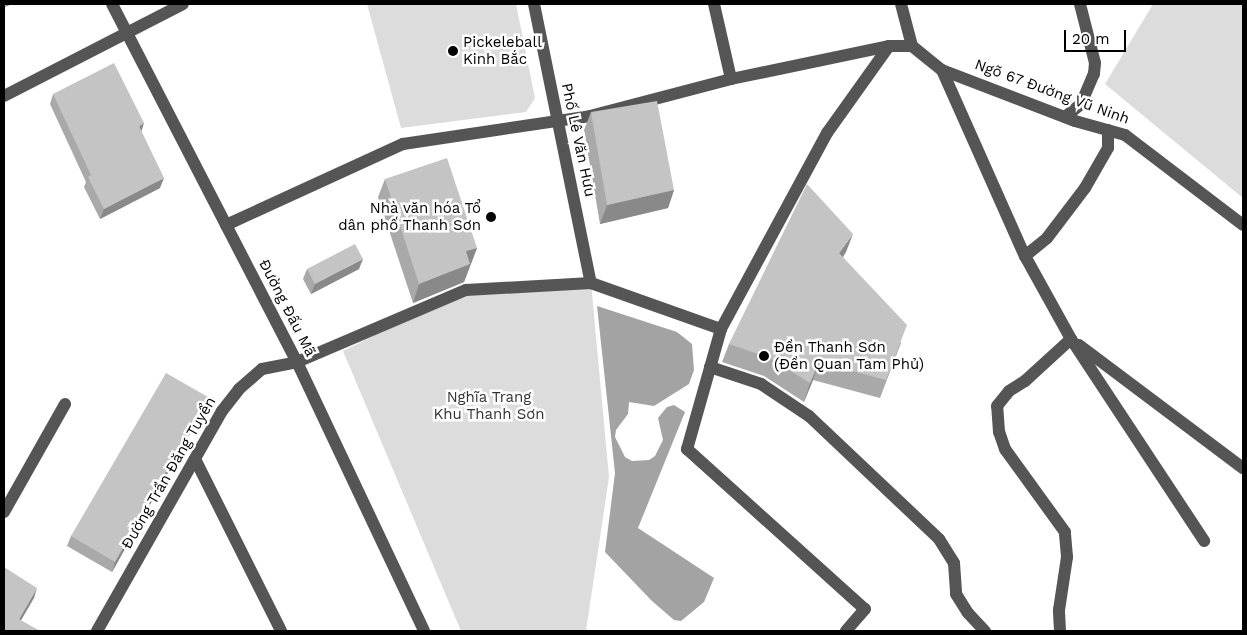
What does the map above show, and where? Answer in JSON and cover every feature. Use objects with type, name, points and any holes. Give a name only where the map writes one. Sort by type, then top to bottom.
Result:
[{"type":"street","name":"Đường Đấu Mã","points":[[112,4],[297,362],[424,631]]},
{"type":"street","points":[[4,96],[183,4]]},
{"type":"street","name":"Phố Lê Văn Hưu","points":[[534,4],[591,283]]},
{"type":"street","points":[[714,4],[730,79]]},
{"type":"street","points":[[902,4],[912,46],[942,70],[1025,256],[1071,339],[1204,541]]},
{"type":"street","points":[[1065,117],[1081,104],[1094,74],[1095,63],[1080,4]]},
{"type":"street","points":[[226,225],[390,148],[590,116],[730,79],[889,46],[912,46]]},
{"type":"street","points":[[846,631],[865,609],[687,449],[721,329],[827,133],[889,46]]},
{"type":"street","name":"Ngõ 67 Đường Vũ Ninh","points":[[942,70],[1065,117],[1108,130],[1144,146],[1243,225]]},
{"type":"street","points":[[1025,256],[1058,227],[1085,188],[1108,148],[1108,130]]},
{"type":"street","points":[[591,283],[721,329]]},
{"type":"street","name":"Đường Trần Đăng Tuyển","points":[[97,631],[222,411],[239,390],[262,369],[297,362],[466,290],[591,283]]},
{"type":"street","points":[[1071,339],[1243,468]]},
{"type":"street","points":[[1060,631],[1059,610],[1068,557],[1065,532],[1005,449],[999,432],[997,406],[1009,391],[1025,381],[1071,339]]},
{"type":"street","points":[[710,367],[761,384],[809,416],[939,539],[954,563],[956,594],[968,613],[985,631]]},
{"type":"street","points":[[4,512],[65,404]]},
{"type":"street","points":[[195,459],[281,631]]},
{"type":"green space","name":"Pickeleball Kinh Bắc","points":[[367,4],[516,4],[535,98],[526,112],[401,128]]},
{"type":"green space","points":[[1153,4],[1243,4],[1243,198],[1105,84]]},
{"type":"green space","name":"Nghĩa Trang Khu Thanh Sơn","points":[[591,283],[609,477],[586,631],[461,631],[343,351],[466,290]]},
{"type":"shaded area","points":[[597,306],[677,332],[692,344],[694,370],[689,384],[654,406],[629,402],[628,414],[616,430],[615,437],[625,457],[632,461],[649,460],[655,456],[663,440],[658,418],[667,407],[674,405],[685,412],[638,528],[714,578],[704,602],[681,621],[674,620],[652,601],[605,552],[615,473]]},
{"type":"building","points":[[114,63],[144,123],[139,126],[164,178],[104,209],[88,177],[91,175],[53,94]]},
{"type":"building","points":[[657,101],[674,190],[607,205],[591,112]]},
{"type":"building","points":[[447,158],[477,248],[466,251],[470,264],[419,284],[385,179]]},
{"type":"building","name":"Đền Thanh Sơn (Đền Quan Tam Phủ)","points":[[807,184],[853,234],[839,253],[907,325],[886,380],[819,362],[810,383],[770,358],[729,344]]},
{"type":"building","points":[[355,244],[363,259],[315,284],[307,269]]},
{"type":"building","points":[[166,373],[208,397],[115,562],[71,536]]},
{"type":"building","points":[[4,567],[37,588],[19,619],[40,631],[4,631]]},
{"type":"place","name":"Pickeleball Kinh Bắc","points":[[453,51]]},
{"type":"place","name":"Nhà văn hóa Tổ dân phố Thanh Sơn","points":[[491,217]]},
{"type":"place","name":"Đền Thanh Sơn (Đền Quan Tam Phủ)","points":[[764,356]]}]
